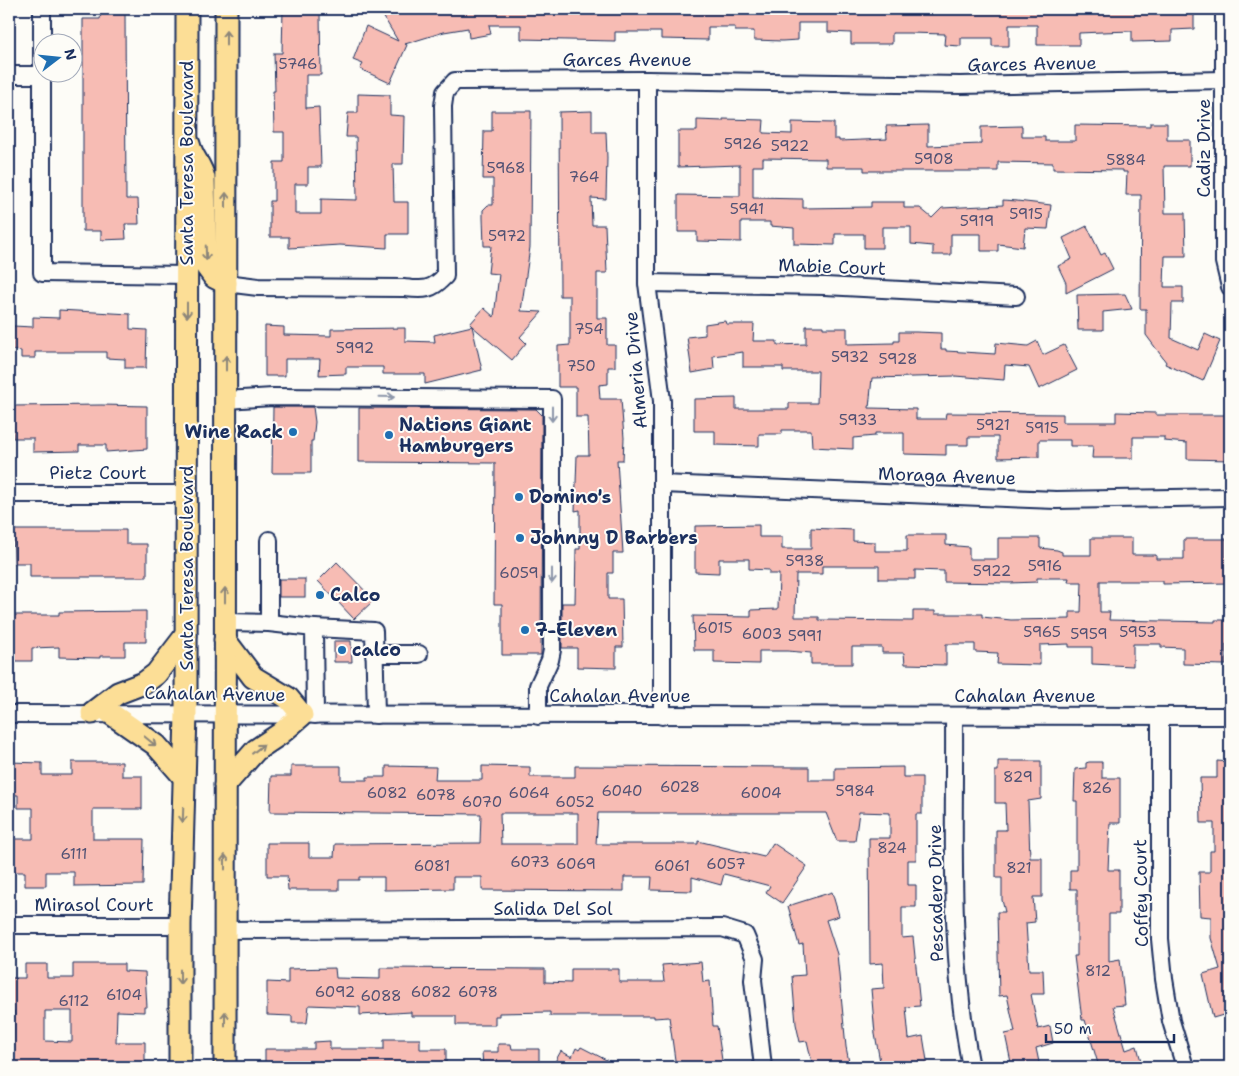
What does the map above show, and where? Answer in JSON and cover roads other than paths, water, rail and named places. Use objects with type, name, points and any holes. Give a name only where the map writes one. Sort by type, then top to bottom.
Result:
[{"type":"main road","name":"Santa Teresa Boulevard","points":[[180,1067],[180,925],[186,714],[187,9]]},
{"type":"main road","points":[[225,1067],[226,9]]},
{"type":"main road","points":[[187,139],[192,156],[202,170],[204,178],[206,266],[214,277],[226,283]]},
{"type":"main road","points":[[225,631],[253,677],[288,698],[308,715],[256,750],[225,785]]},
{"type":"main road","points":[[184,777],[156,745],[101,713],[118,693],[144,683],[156,674],[186,635]]},
{"type":"street","points":[[42,9],[42,32]]},
{"type":"street","name":"Cadiz Drive","points":[[1224,9],[1224,262],[1230,287]]},
{"type":"street","points":[[9,75],[32,75]]},
{"type":"street","name":"Garces Avenue","points":[[226,283],[258,287],[404,288],[420,290],[435,288],[446,276],[443,106],[445,92],[455,80],[647,80],[960,85],[1225,80]]},
{"type":"street","name":"Almeria Drive","points":[[647,80],[647,283],[662,401],[662,716]]},
{"type":"street","points":[[42,82],[42,273],[187,275]]},
{"type":"street","name":"Mabie Court","points":[[647,283],[825,286],[1016,296]]},
{"type":"street","points":[[226,400],[339,398],[552,399],[552,650],[550,660],[538,686],[538,716]]},
{"type":"street","name":"Moraga Avenue","points":[[662,484],[1056,500],[1230,497]]},
{"type":"street","name":"Pietz Court","points":[[9,494],[187,494]]},
{"type":"street","points":[[269,540],[269,623]]},
{"type":"street","points":[[225,631],[269,623],[314,628],[374,631],[376,716]]},
{"type":"street","points":[[308,715],[314,628]]},
{"type":"street","points":[[374,654],[419,654]]},
{"type":"street","name":"Cahalan Avenue","points":[[9,714],[1230,716]]},
{"type":"street","name":"Pescadero Drive","points":[[954,716],[955,949],[964,1036],[971,1067]]},
{"type":"street","name":"Coffey Court","points":[[1160,716],[1160,939],[1171,1021],[1185,1067]]},
{"type":"street","name":"Mirasol Court","points":[[9,925],[180,925]]},
{"type":"street","name":"Salida Del Sol","points":[[225,930],[722,928],[745,935],[755,959],[753,980],[763,1067]]},
{"type":"place","name":"Wine Rack","points":[[293,432]]},
{"type":"place","name":"Nations Giant Hamburgers","points":[[389,435]]},
{"type":"place","name":"Domino's","points":[[519,497]]},
{"type":"place","name":"Johnny D Barbers","points":[[520,538]]},
{"type":"place","name":"Calco","points":[[320,595]]},
{"type":"place","name":"7-Eleven","points":[[525,630]]},
{"type":"place","name":"calco","points":[[342,650]]}]
